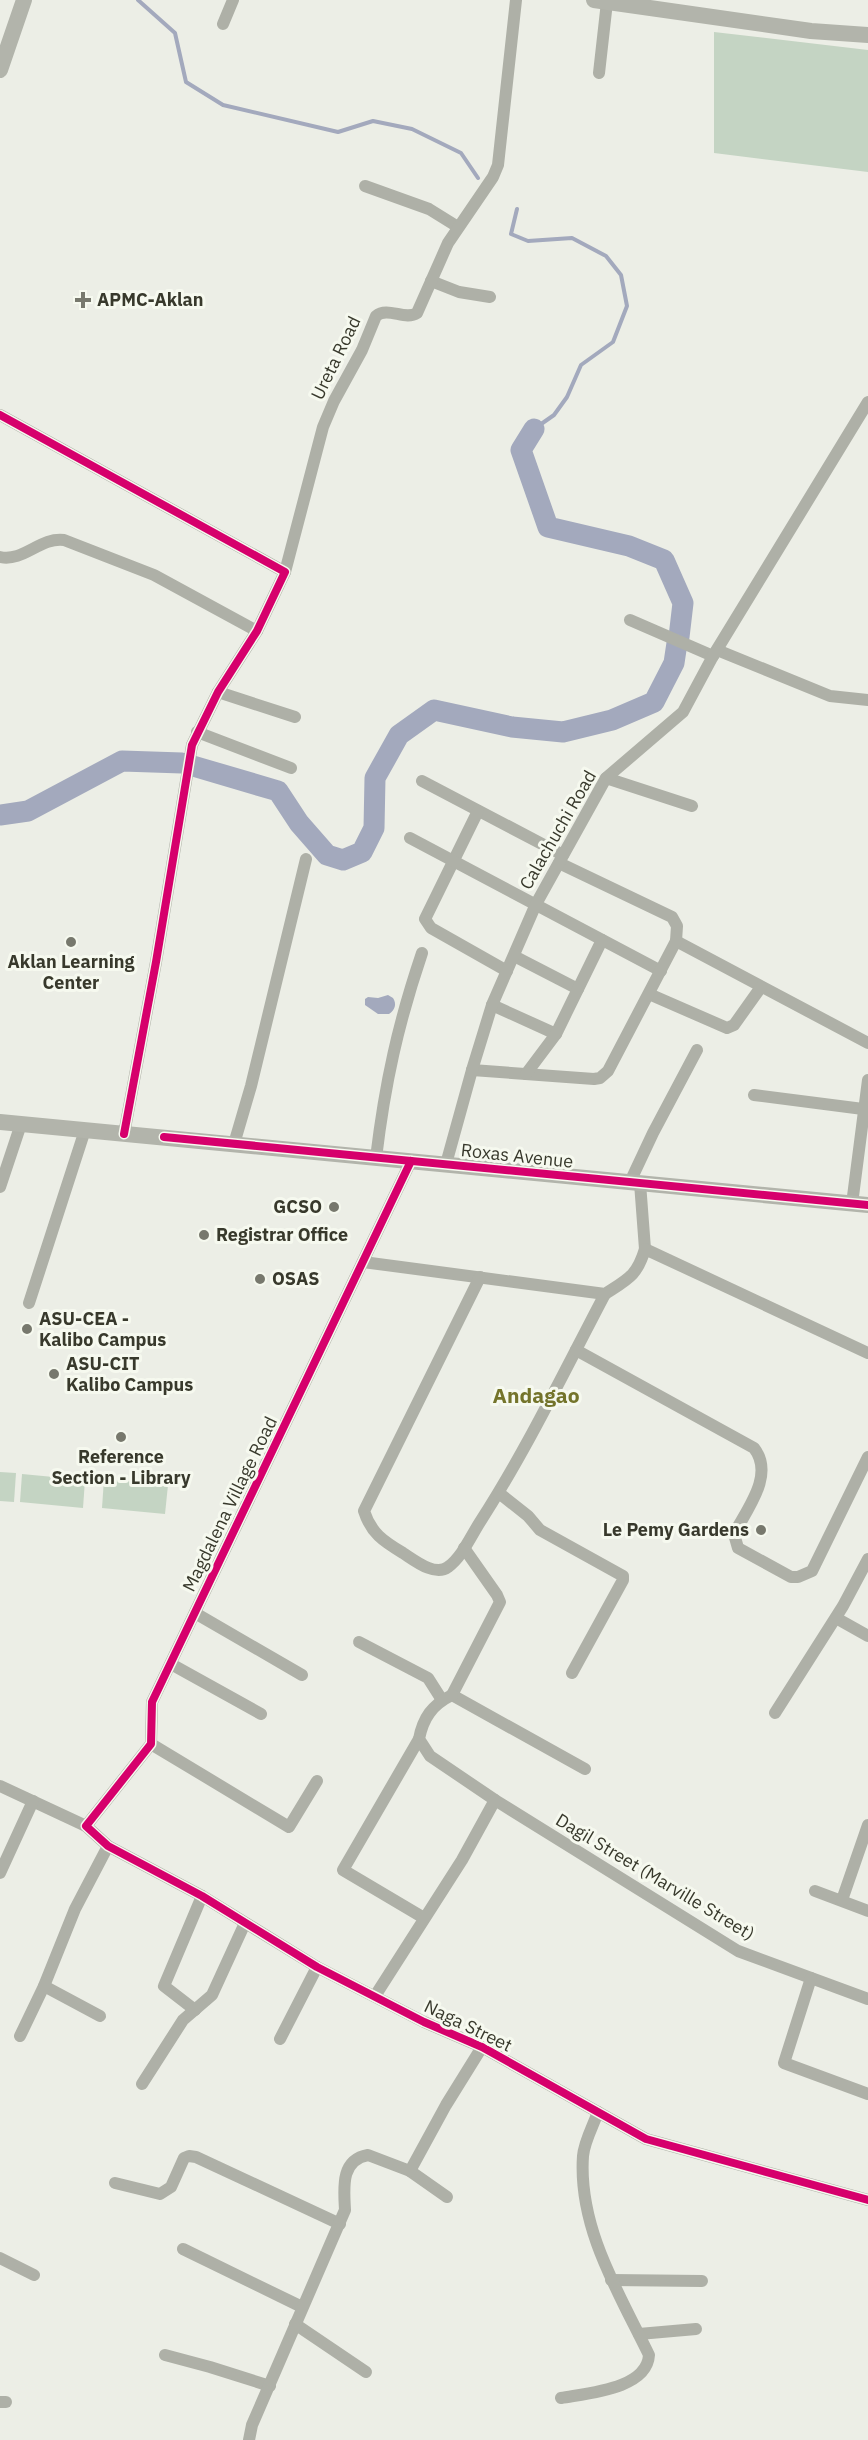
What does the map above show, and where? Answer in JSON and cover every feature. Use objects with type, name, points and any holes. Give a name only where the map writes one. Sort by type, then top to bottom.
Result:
[{"type":"main road","points":[[0,70],[24,0]]},
{"type":"main road","points":[[600,1],[811,31],[868,35]]},
{"type":"main road","name":"Roxas Avenue","points":[[0,1122],[860,1204]]},
{"type":"street","points":[[223,24],[232,0]]},
{"type":"street","name":"Ureta Road","points":[[285,572],[323,427],[362,350],[376,316],[384,312],[414,315],[417,312],[448,243],[493,177],[498,165],[516,0]]},
{"type":"street","points":[[599,73],[600,1]]},
{"type":"street","points":[[365,186],[429,209],[458,227]]},
{"type":"street","points":[[431,281],[459,292],[490,297]]},
{"type":"street","name":"Calachuchi Road","points":[[446,1164],[492,1005],[536,904],[606,778],[683,712],[715,653],[868,402]]},
{"type":"street","points":[[0,415],[285,572],[257,631],[218,693],[197,732],[188,759],[156,962],[124,1134]]},
{"type":"street","points":[[0,557],[11,558],[54,539],[64,540],[154,575],[257,631]]},
{"type":"street","points":[[630,620],[830,696],[868,700]]},
{"type":"street","points":[[218,693],[295,717]]},
{"type":"street","points":[[197,732],[291,768]]},
{"type":"street","points":[[606,778],[692,806]]},
{"type":"street","points":[[422,781],[561,859],[672,917],[677,926],[676,941],[604,1075],[594,1079],[472,1070]]},
{"type":"street","points":[[478,811],[425,919],[427,924],[507,971]]},
{"type":"street","points":[[410,838],[661,971]]},
{"type":"street","points":[[234,1144],[251,1086],[306,860]]},
{"type":"street","points":[[526,1074],[556,1034],[602,940]]},
{"type":"street","points":[[676,941],[868,1043]]},
{"type":"street","points":[[376,1158],[392,1053],[404,1006],[422,953]]},
{"type":"street","points":[[514,956],[578,989]]},
{"type":"street","points":[[649,993],[727,1028],[734,1025],[761,987]]},
{"type":"street","points":[[492,1005],[556,1034]]},
{"type":"street","points":[[480,1277],[364,1511],[371,1530],[424,1566],[440,1570],[448,1567],[464,1548],[499,1493],[605,1294],[640,1268],[645,1249],[635,1183],[653,1133],[698,1050]]},
{"type":"street","points":[[860,1204],[863,1109],[868,1080]]},
{"type":"street","points":[[754,1095],[863,1109]]},
{"type":"street","points":[[0,1187],[21,1124]]},
{"type":"street","points":[[29,1303],[85,1130]]},
{"type":"street","name":"Magdalena Village Road","points":[[151,1744],[152,1702],[411,1161]]},
{"type":"street","points":[[645,1249],[868,1353]]},
{"type":"street","points":[[363,1262],[605,1294]]},
{"type":"street","points":[[576,1350],[754,1448],[762,1465],[761,1481],[734,1534],[735,1541],[738,1548],[791,1577],[798,1577],[812,1571],[863,1481],[868,1457]]},
{"type":"street","points":[[499,1493],[528,1516],[540,1530],[623,1575],[623,1580],[572,1673]]},
{"type":"street","points":[[424,1918],[343,1870],[419,1739],[423,1721],[447,1697],[500,1602],[464,1548]]},
{"type":"street","points":[[775,1713],[836,1618],[868,1559]]},
{"type":"street","points":[[195,1612],[302,1675]]},
{"type":"street","points":[[836,1618],[868,1636]]},
{"type":"street","points":[[359,1642],[428,1678],[447,1697],[585,1769]]},
{"type":"street","points":[[171,1664],[261,1714]]},
{"type":"street","name":"Dagil Street (Marville Street)","points":[[419,1739],[430,1756],[495,1800],[738,1951],[868,1999]]},
{"type":"street","points":[[86,1826],[151,1744],[289,1827],[317,1781]]},
{"type":"street","points":[[0,1786],[86,1826],[108,1846],[72,1917],[45,1986],[20,2036]]},
{"type":"street","points":[[375,1996],[462,1860],[495,1800]]},
{"type":"street","points":[[0,1873],[33,1801]]},
{"type":"street","points":[[842,1900],[868,1825]]},
{"type":"street","name":"Naga Street","points":[[108,1846],[202,1896],[317,1967],[424,2022],[482,2047],[646,2139],[868,2199]]},
{"type":"street","points":[[815,1891],[868,1911]]},
{"type":"street","points":[[195,2010],[164,1986],[202,1896]]},
{"type":"street","points":[[142,2084],[175,2031],[212,1995],[245,1923]]},
{"type":"street","points":[[280,2039],[317,1967]]},
{"type":"street","points":[[810,1978],[783,2063],[868,2094]]},
{"type":"street","points":[[45,1986],[100,2016]]},
{"type":"street","points":[[410,2171],[446,2104],[482,2047]]},
{"type":"street","points":[[561,2398],[619,2386],[639,2377],[648,2366],[649,2355],[611,2280],[592,2230],[584,2185],[583,2154],[598,2112]]},
{"type":"street","points":[[249,2440],[252,2425],[340,2224],[345,2210],[344,2180],[348,2168],[355,2161],[368,2156],[410,2171],[447,2197]]},
{"type":"street","points":[[115,2183],[160,2194],[171,2187],[184,2158],[196,2157],[340,2224]]},
{"type":"street","points":[[183,2248],[302,2307]]},
{"type":"street","points":[[0,2258],[34,2275]]},
{"type":"street","points":[[611,2280],[702,2281]]},
{"type":"street","points":[[295,2324],[366,2372]]},
{"type":"street","points":[[639,2334],[696,2329]]},
{"type":"street","points":[[165,2355],[270,2386]]},
{"type":"green space","points":[[714,32],[868,50],[868,172],[714,153]]},
{"type":"green space","points":[[0,1472],[16,1473],[14,1502],[0,1501]]},
{"type":"green space","points":[[22,1474],[85,1480],[83,1508],[20,1502]]},
{"type":"green space","points":[[104,1479],[168,1485],[165,1514],[102,1508]]},
{"type":"water","points":[[388,995],[393,998],[395,1005],[389,1014],[378,1014],[365,1005],[365,999],[368,997],[378,998]]},
{"type":"waterway","points":[[138,0],[175,33],[186,82],[223,105],[338,132],[373,121],[412,129],[461,153],[478,178]]},
{"type":"waterway","points":[[517,209],[511,234],[528,241],[572,238],[606,256],[621,275],[627,306],[613,342],[581,365],[567,397],[554,415],[534,429]]},
{"type":"waterway","points":[[534,429],[521,450],[548,527],[629,546],[664,560],[683,603],[679,637]]},
{"type":"waterway","points":[[193,766],[278,791],[299,823],[327,855],[343,860],[362,852],[374,828],[375,778],[399,735],[434,710],[512,727],[563,732],[612,720],[654,702],[674,663],[677,643]]},
{"type":"waterway","points":[[0,815],[28,811],[122,761],[182,763]]},
{"type":"cycle path","points":[[0,415],[285,572],[257,631],[218,692],[192,745],[156,962],[124,1134]]},
{"type":"cycle path","points":[[164,1137],[868,1205]]},
{"type":"cycle path","points":[[411,1161],[152,1702],[151,1744],[86,1826],[108,1846],[202,1896],[317,1967],[424,2022],[482,2047],[646,2139],[868,2200]]},
{"type":"place","name":"APMC-Aklan","points":[[83,300]]},
{"type":"place","name":"Aklan Learning Center","points":[[71,942]]},
{"type":"place","name":"GCSO","points":[[334,1207]]},
{"type":"place","name":"Registrar Office","points":[[204,1235]]},
{"type":"place","name":"OSAS","points":[[260,1279]]},
{"type":"place","name":"ASU-CEA - Kalibo Campus","points":[[27,1329]]},
{"type":"place","name":"ASU-CIT Kalibo Campus","points":[[54,1374]]},
{"type":"place","name":"Reference Section - Library","points":[[121,1437]]},
{"type":"place","name":"Le Pemy Gardens","points":[[761,1530]]},
{"type":"district","name":"Andagao","points":[[536,1396]]}]
